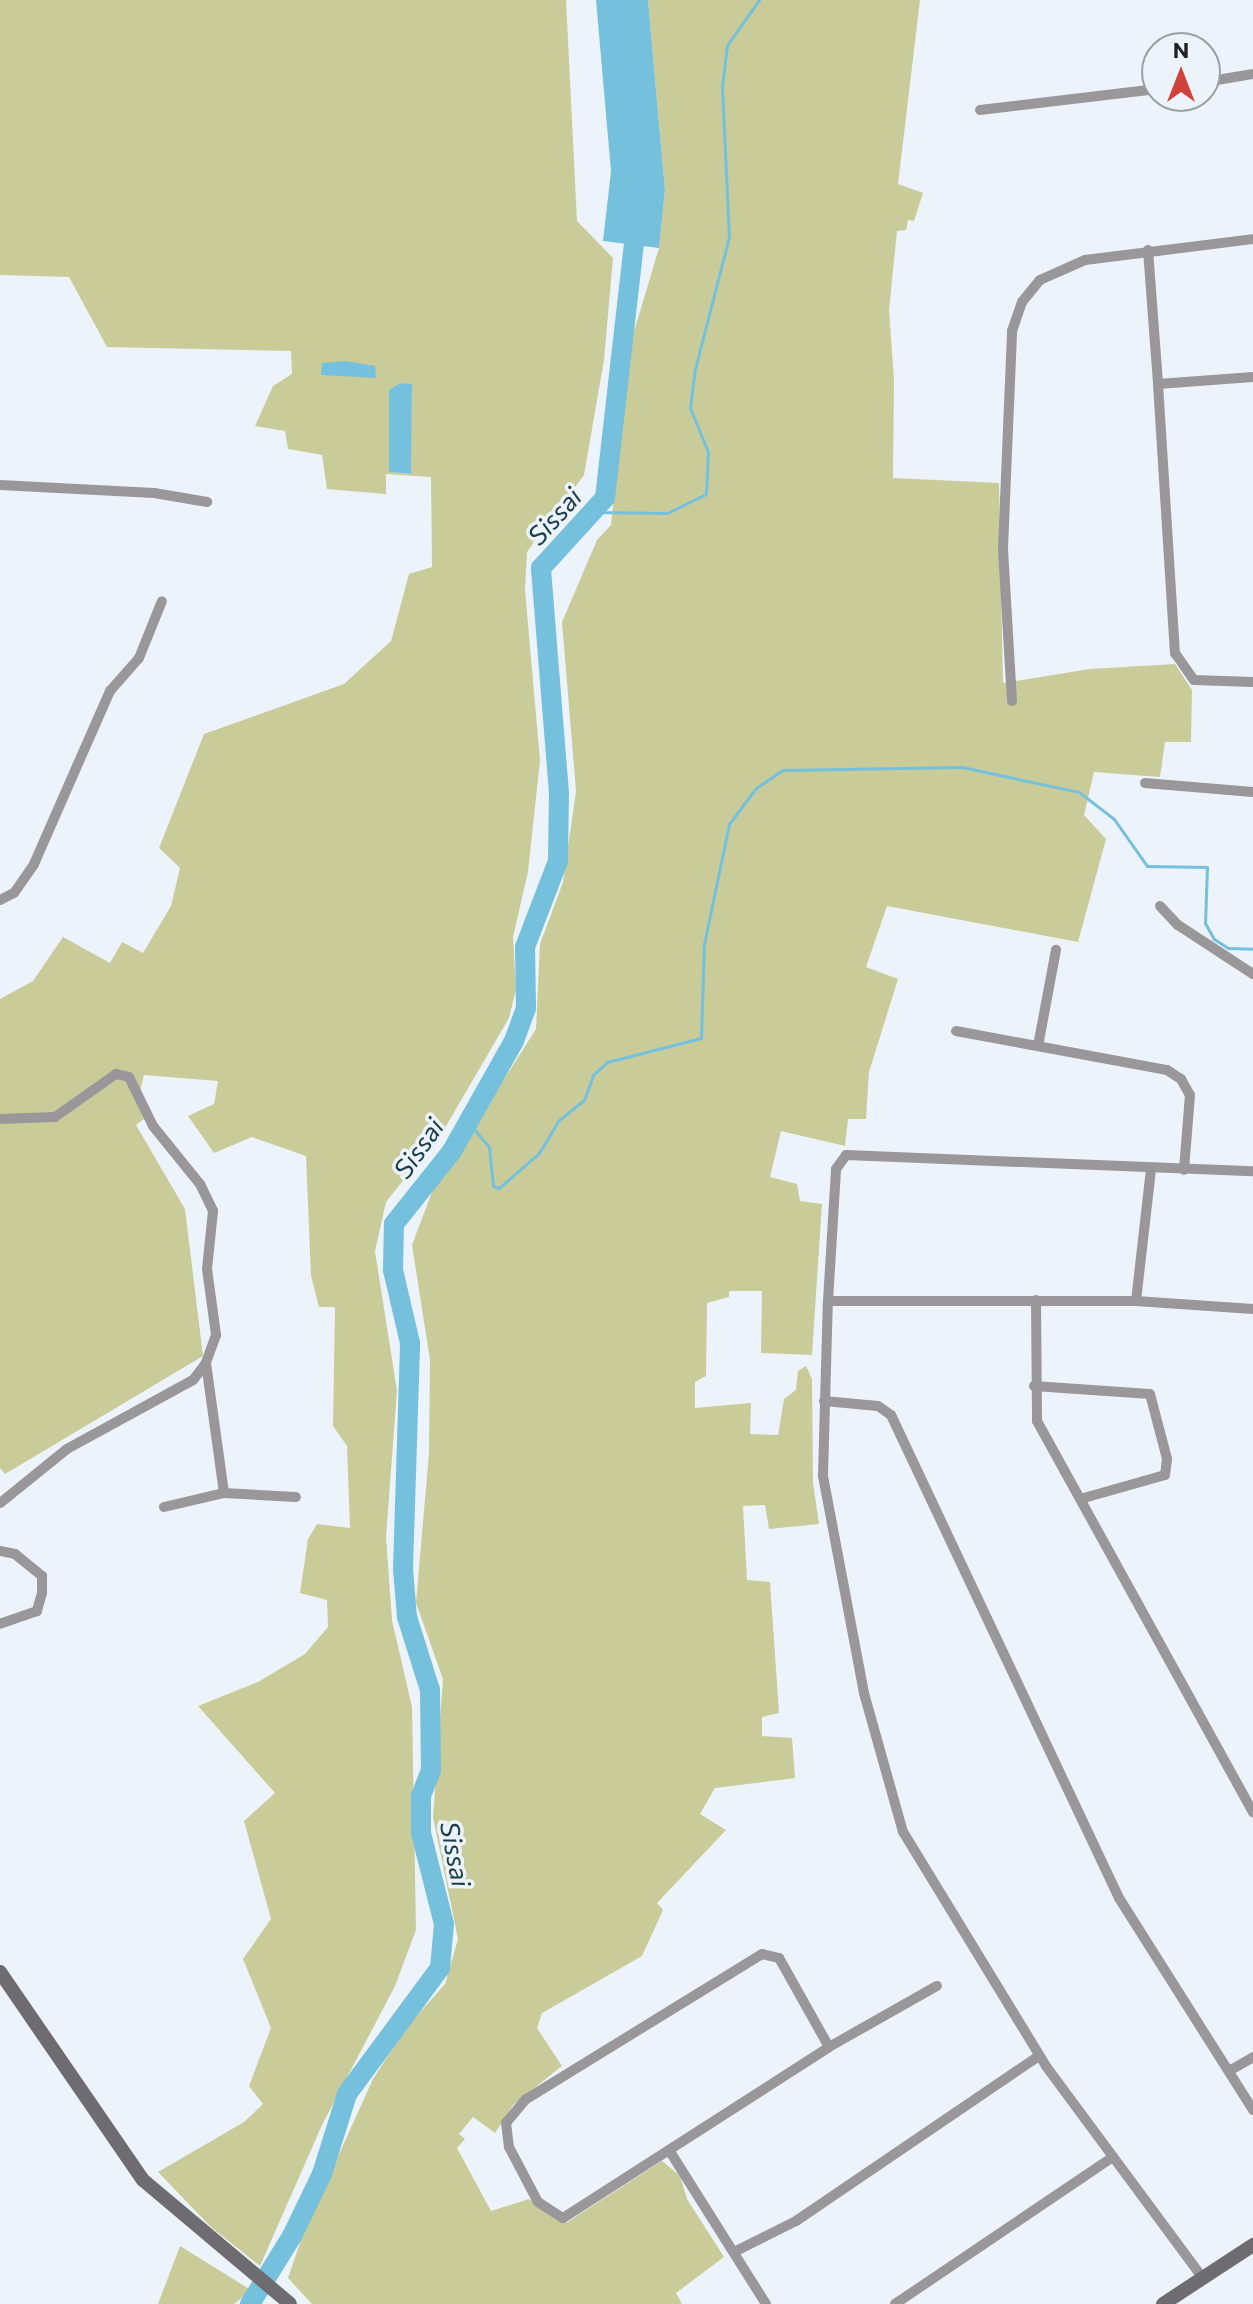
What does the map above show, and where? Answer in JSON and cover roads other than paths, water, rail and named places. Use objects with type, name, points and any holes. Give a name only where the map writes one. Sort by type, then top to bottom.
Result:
[{"type":"street","points":[[1221,79],[1253,74]]},
{"type":"street","points":[[980,110],[1141,91]]},
{"type":"street","points":[[1012,701],[1003,548],[1015,319],[1030,289],[1058,270],[1085,260],[1253,239]]},
{"type":"street","points":[[1148,250],[1175,653],[1194,680],[1253,682]]},
{"type":"street","points":[[1158,384],[1253,377]]},
{"type":"street","points":[[0,485],[154,493],[207,502]]},
{"type":"street","points":[[0,900],[14,893],[34,864],[110,691],[139,658],[162,601]]},
{"type":"street","points":[[1145,783],[1253,792]]},
{"type":"street","points":[[1160,906],[1191,935],[1253,974]]},
{"type":"street","points":[[1038,1046],[1056,950]]},
{"type":"street","points":[[956,1031],[1167,1070],[1181,1079],[1190,1095],[1184,1170]]},
{"type":"street","points":[[0,1119],[55,1117],[116,1074],[136,1084],[153,1126],[200,1184],[213,1211],[207,1269],[216,1335],[206,1363],[193,1380],[165,1399],[67,1449],[0,1503]]},
{"type":"street","points":[[1202,2277],[1039,2056],[903,1832],[843,1593],[823,1475],[828,1301],[836,1169],[841,1157],[1253,1171]]},
{"type":"street","points":[[1136,1301],[1151,1169]]},
{"type":"street","points":[[1036,1300],[1034,1386],[1037,1421],[1253,1812]]},
{"type":"street","points":[[828,1301],[1136,1301],[1253,1309]]},
{"type":"street","points":[[206,1363],[224,1493]]},
{"type":"street","points":[[1034,1386],[1150,1394],[1167,1459],[1165,1475],[1080,1499]]},
{"type":"street","points":[[824,1401],[878,1406],[891,1415],[1119,1898],[1253,2110]]},
{"type":"street","points":[[164,1507],[224,1493],[296,1497]]},
{"type":"street","points":[[0,1551],[24,1562],[42,1576],[37,1611],[0,1624]]},
{"type":"street","points":[[829,2047],[779,1958],[769,1953],[526,2099],[506,2123],[509,2147],[538,2202],[563,2218],[829,2047],[937,1986]]},
{"type":"street","points":[[0,1972],[143,2180],[186,2222],[240,2261],[287,2301]]},
{"type":"street","points":[[734,2252],[796,2221],[1039,2056]]},
{"type":"street","points":[[1229,2071],[1253,2057]]},
{"type":"street","points":[[669,2150],[766,2304]]},
{"type":"street","points":[[895,2304],[1113,2157]]},
{"type":"street","points":[[1163,2304],[1253,2245]]},
{"type":"water","points":[[596,0],[648,0],[665,190],[659,248],[603,241],[611,171]]},
{"type":"water","points":[[345,361],[375,366],[376,378],[321,375],[322,363]]},
{"type":"water","points":[[400,383],[412,384],[411,474],[389,472],[389,390]]},
{"type":"waterway","points":[[592,512],[667,513],[706,494],[708,452],[690,408],[695,369],[729,237],[722,87],[727,45],[759,0]]},
{"type":"waterway","name":"Sissai","points":[[250,2304],[292,2236],[322,2174],[347,2094],[440,1968],[444,1924],[421,1833],[421,1796],[431,1770],[430,1690],[407,1617],[403,1569],[410,1343],[393,1270],[394,1224],[452,1151],[514,1041],[526,1008],[525,947],[558,861],[559,793],[541,568],[605,498],[637,219]]},
{"type":"waterway","points":[[468,1122],[489,1147],[493,1186],[499,1188],[539,1153],[558,1121],[584,1100],[593,1075],[607,1062],[701,1038],[704,944],[729,824],[756,788],[783,770],[962,767],[1079,792],[1114,819],[1147,866],[1207,867],[1205,923],[1214,939],[1228,948],[1253,949]]}]
